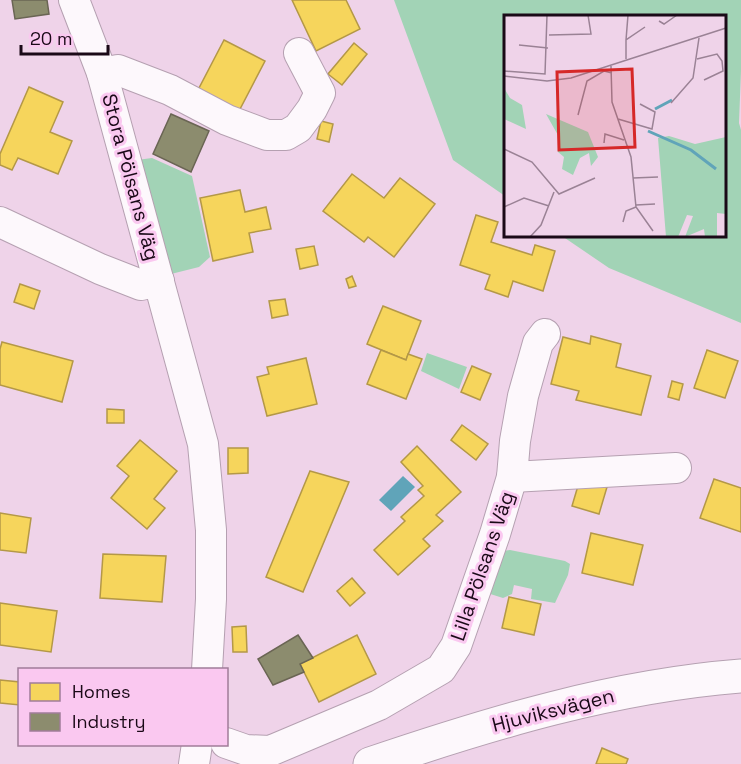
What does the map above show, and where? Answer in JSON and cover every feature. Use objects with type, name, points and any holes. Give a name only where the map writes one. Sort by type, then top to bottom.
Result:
[{"type":"main road","name":"Hjuviksvägen","points":[[370,764],[512,719],[599,696],[687,681],[741,676]]},
{"type":"street","name":"Stora Pölsans Väg","points":[[74,0],[102,73],[203,444],[211,530],[211,599],[207,668]]},
{"type":"street","name":"Stora Pölsans Väg","points":[[102,73],[118,70],[170,90],[227,120],[267,135],[285,135],[298,128],[320,93],[298,53]]},
{"type":"street","name":"Stora Pölsans Väg","points":[[0,222],[100,269],[141,285],[159,281]]},
{"type":"street","name":"Lilla Pölsans Väg","points":[[228,744],[246,750],[270,752],[379,705],[441,669],[456,646],[495,534],[512,477],[522,396],[538,343],[545,334]]},
{"type":"street","name":"Lilla Pölsans Väg","points":[[512,477],[676,468]]},
{"type":"street","points":[[194,764],[197,746]]},
{"type":"green space","points":[[394,0],[741,0],[739,123],[741,130],[741,323],[609,268],[563,237],[726,237],[726,15],[504,15],[504,195],[453,160]]},
{"type":"green space","points":[[152,158],[192,176],[210,257],[199,267],[171,274],[137,160]]},
{"type":"green space","points":[[427,353],[467,367],[459,389],[421,371]]},
{"type":"green space","points":[[510,550],[570,564],[568,575],[555,603],[531,599],[532,589],[514,585],[512,594],[503,598],[484,592],[503,551]]},
{"type":"water","points":[[403,476],[415,487],[391,511],[379,500]]},
{"type":"building: Homes","points":[[292,0],[346,0],[360,29],[316,51]]},
{"type":"building: Homes","points":[[224,40],[265,61],[239,111],[198,90]]},
{"type":"building: Homes","points":[[354,43],[367,54],[342,85],[328,74]]},
{"type":"building: Homes","points":[[29,87],[63,102],[50,132],[72,141],[58,174],[18,158],[12,170],[0,165],[0,154]]},
{"type":"building: Homes","points":[[321,121],[333,124],[329,142],[317,139]]},
{"type":"building: Homes","points":[[352,174],[384,198],[400,178],[435,204],[394,257],[368,237],[364,242],[323,211]]},
{"type":"building: Homes","points":[[240,190],[245,212],[266,207],[271,229],[249,233],[253,252],[213,261],[200,198]]},
{"type":"building: Homes","points":[[476,215],[498,222],[491,242],[532,255],[535,245],[555,251],[543,291],[513,281],[508,297],[485,289],[490,275],[460,265]]},
{"type":"building: Homes","points":[[314,246],[318,265],[300,269],[296,249]]},
{"type":"building: Homes","points":[[352,276],[356,286],[349,288],[346,279]]},
{"type":"building: Homes","points":[[20,284],[40,291],[34,309],[14,302]]},
{"type":"building: Homes","points":[[285,299],[288,315],[272,318],[269,301]]},
{"type":"building: Homes","points":[[383,306],[421,321],[406,360],[367,344]]},
{"type":"building: Homes","points":[[591,336],[621,344],[616,367],[651,376],[641,415],[576,400],[579,391],[551,384],[563,337],[590,344]]},
{"type":"building: Homes","points":[[2,342],[73,361],[62,402],[0,385]]},
{"type":"building: Homes","points":[[381,350],[406,360],[408,354],[422,359],[406,399],[367,384]]},
{"type":"building: Homes","points":[[707,350],[738,361],[725,398],[694,388]]},
{"type":"building: Homes","points":[[306,358],[317,404],[267,416],[257,377],[269,374],[267,367]]},
{"type":"building: Homes","points":[[472,366],[491,374],[480,400],[461,392]]},
{"type":"building: Homes","points":[[672,381],[683,384],[679,400],[668,397]]},
{"type":"building: Homes","points":[[107,409],[124,410],[124,423],[107,423]]},
{"type":"building: Homes","points":[[462,425],[488,444],[476,460],[451,440]]},
{"type":"building: Homes","points":[[140,440],[177,471],[154,499],[165,508],[147,529],[111,498],[129,476],[117,466]]},
{"type":"building: Homes","points":[[417,446],[461,492],[436,515],[443,521],[423,539],[430,546],[398,575],[374,550],[405,521],[401,517],[424,496],[418,490],[423,486],[401,462]]},
{"type":"building: Homes","points":[[228,448],[248,448],[248,473],[228,474]]},
{"type":"building: Homes","points":[[310,471],[349,482],[303,592],[266,577]]},
{"type":"building: Homes","points":[[580,479],[607,487],[599,514],[572,506]]},
{"type":"building: Homes","points":[[714,479],[741,488],[741,532],[700,518]]},
{"type":"building: Homes","points":[[0,513],[31,518],[26,553],[0,550]]},
{"type":"building: Homes","points":[[591,533],[643,545],[633,585],[582,573]]},
{"type":"building: Homes","points":[[103,554],[166,556],[162,602],[100,598]]},
{"type":"building: Homes","points":[[352,578],[365,593],[350,606],[337,591]]},
{"type":"building: Homes","points":[[509,597],[541,604],[534,635],[502,628]]},
{"type":"building: Homes","points":[[0,603],[57,611],[51,652],[0,645]]},
{"type":"building: Homes","points":[[246,626],[247,652],[233,652],[232,627]]},
{"type":"building: Homes","points":[[357,635],[376,674],[319,702],[300,664]]},
{"type":"building: Homes","points":[[0,680],[18,682],[18,705],[0,703]]},
{"type":"building: Homes","points":[[602,748],[628,759],[626,764],[596,764]]},
{"type":"building: Industry","points":[[12,0],[47,0],[49,14],[15,19]]},
{"type":"building: Industry","points":[[171,114],[209,131],[191,172],[153,154]]},
{"type":"building: Industry","points":[[298,635],[313,658],[300,664],[304,672],[273,685],[258,659]]}]
